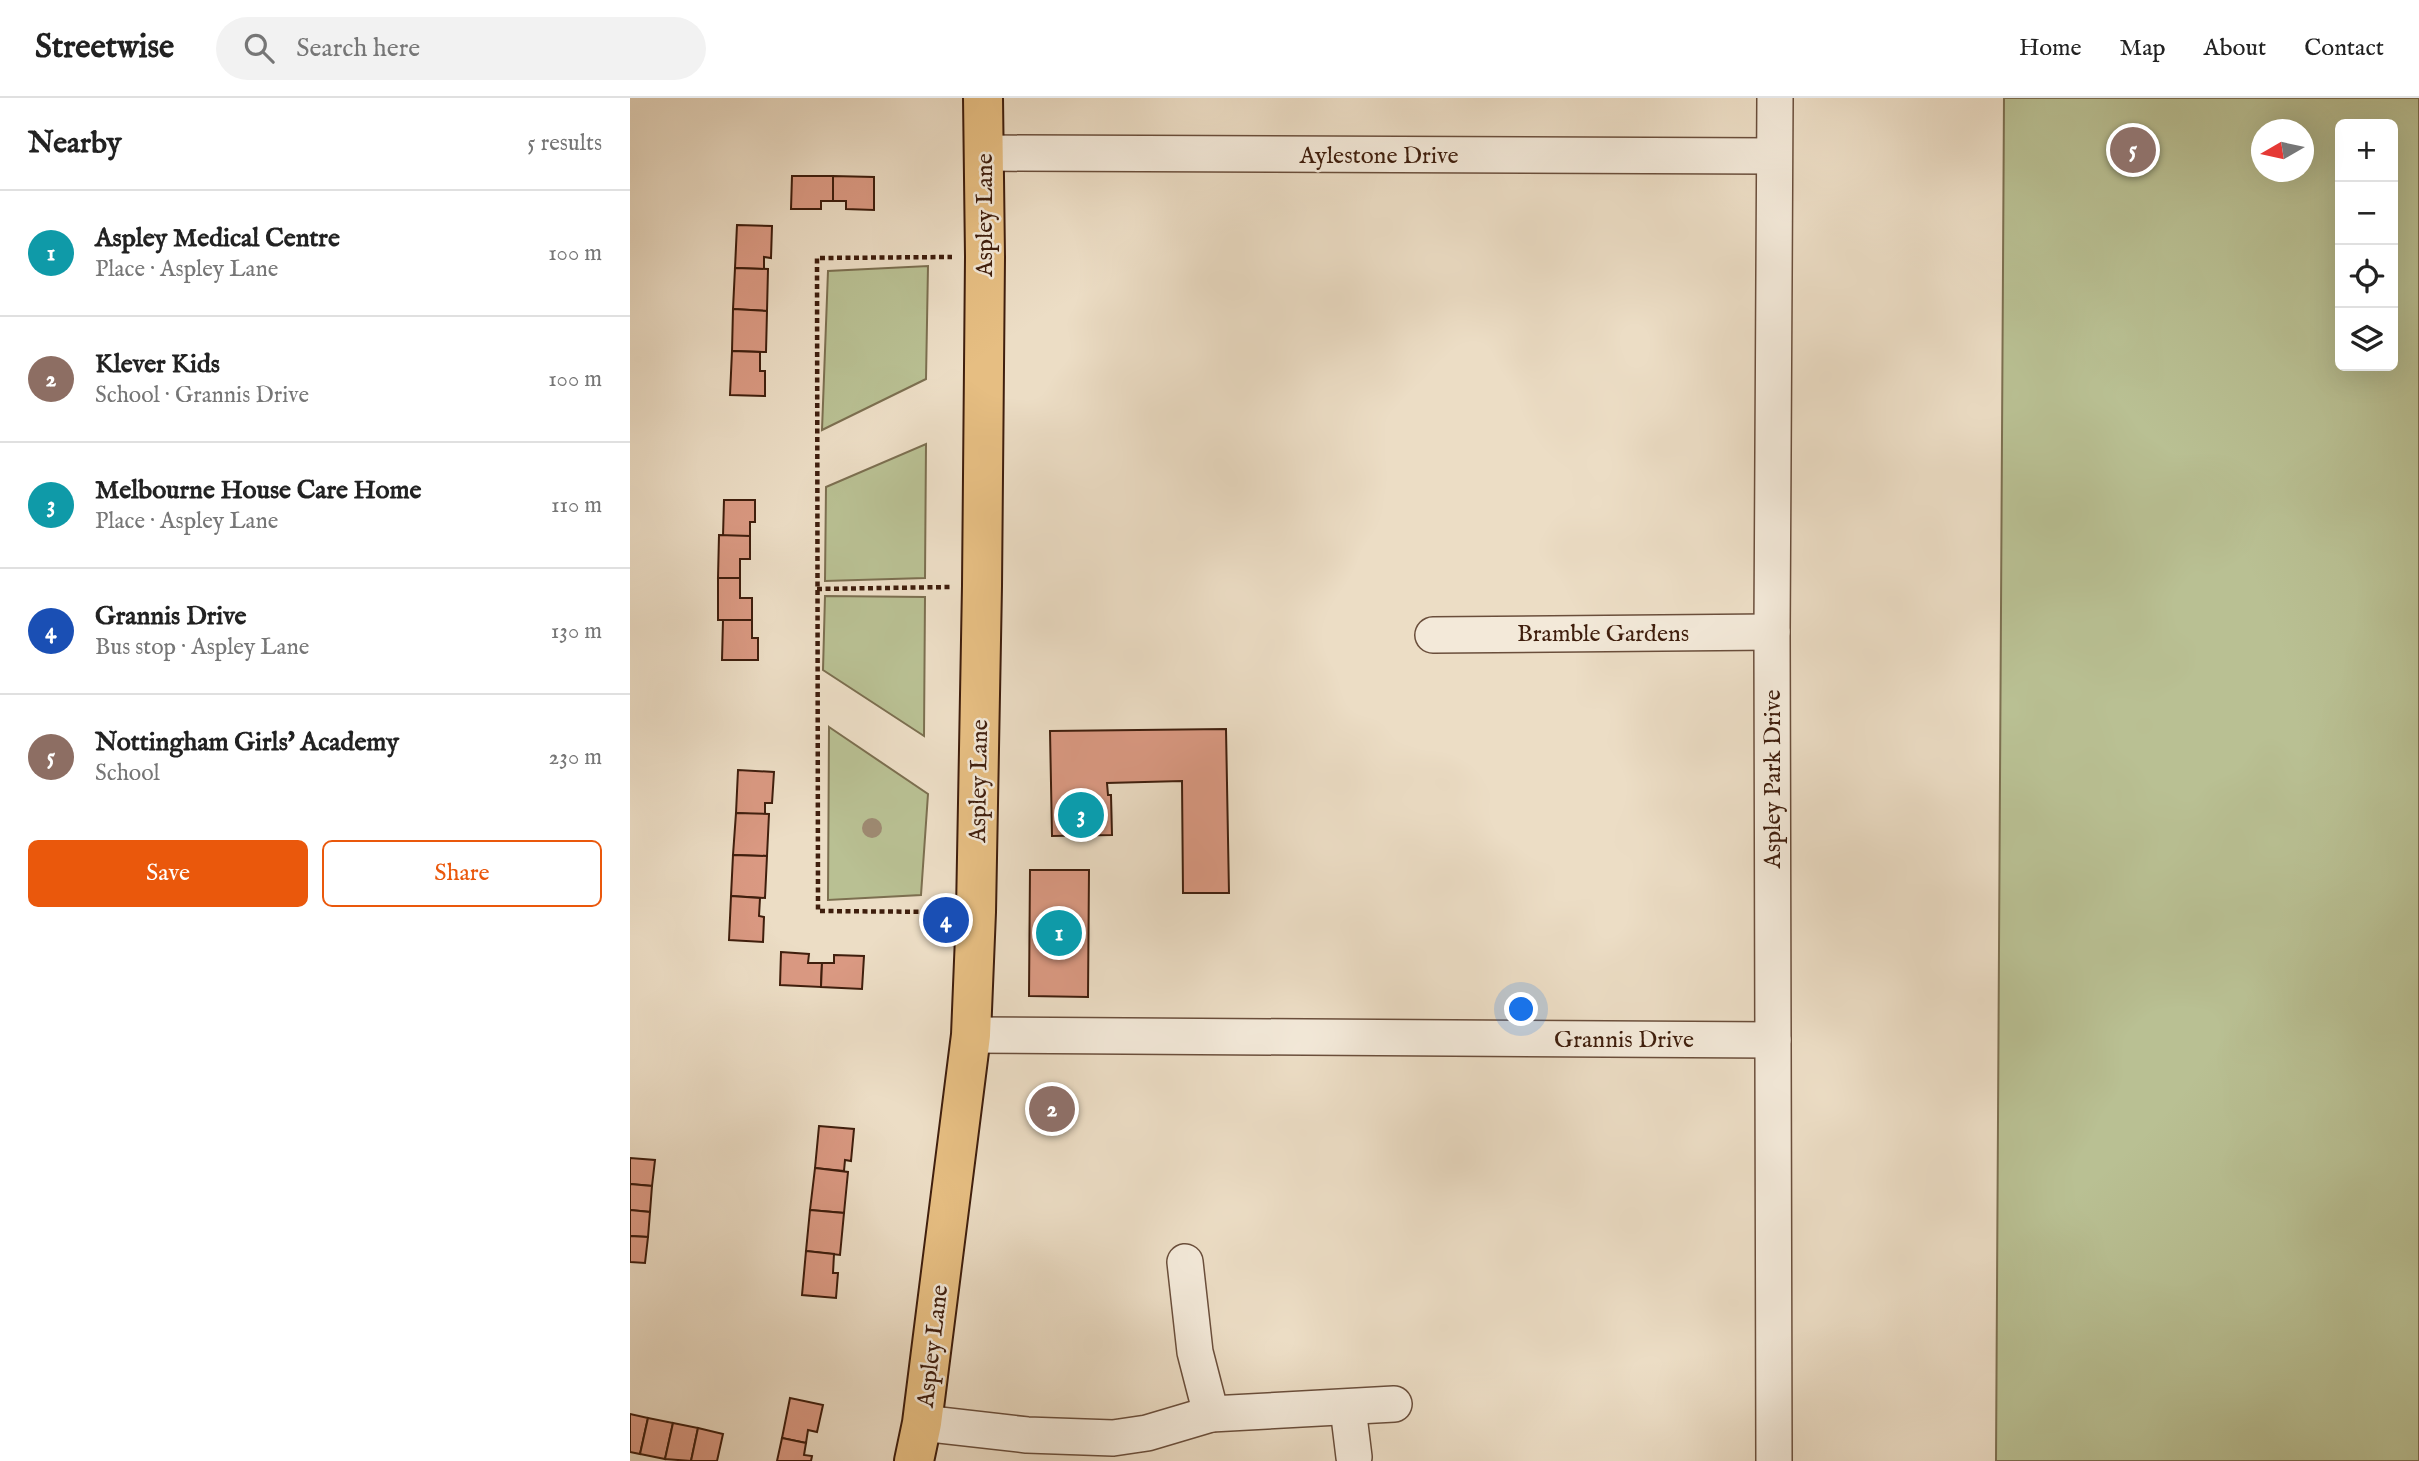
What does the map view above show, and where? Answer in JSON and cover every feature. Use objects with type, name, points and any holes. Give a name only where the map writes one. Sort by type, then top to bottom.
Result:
[{"type":"main road","name":"Aspley Lane","points":[[914,1461],[922,1423],[971,1035],[982,586],[985,257],[983,98]]},
{"type":"street","name":"Aspley Park Drive","points":[[1774,98],[1774,1461]]},
{"type":"street","name":"Aylestone Drive","points":[[984,153],[1774,156]]},
{"type":"street","name":"Bramble Gardens","points":[[1433,635],[1772,632]]},
{"type":"street","name":"Grannis Drive","points":[[971,1035],[1773,1040]]},
{"type":"street","points":[[1185,1262],[1195,1352],[1211,1414]]},
{"type":"street","points":[[922,1423],[1027,1435],[1113,1438],[1147,1433],[1211,1414],[1394,1404]]},
{"type":"street","points":[[1348,1408],[1354,1457]]},
{"type":"path","points":[[976,912],[818,911],[817,258],[985,257]]},
{"type":"path","points":[[817,589],[982,586]]},
{"type":"green space","points":[[2004,98],[2419,98],[2419,1461],[1996,1461]]},
{"type":"green space","points":[[928,266],[926,379],[822,430],[828,271]]},
{"type":"green space","points":[[926,444],[925,578],[825,581],[826,487]]},
{"type":"green space","points":[[825,596],[925,597],[924,736],[823,670]]},
{"type":"green space","points":[[829,727],[928,794],[921,895],[828,900]]},
{"type":"building","points":[[792,176],[833,176],[833,201],[821,201],[821,209],[791,209]]},
{"type":"building","points":[[833,176],[874,177],[874,210],[846,209],[846,201],[833,201]]},
{"type":"building","points":[[737,225],[772,226],[771,258],[764,257],[764,269],[735,268]]},
{"type":"building","points":[[735,268],[768,269],[767,311],[733,309]]},
{"type":"building","points":[[733,309],[767,311],[766,352],[732,351]]},
{"type":"building","points":[[732,351],[760,352],[760,371],[765,371],[765,396],[730,395]]},
{"type":"building","points":[[724,500],[755,500],[755,522],[750,522],[750,536],[723,536]]},
{"type":"building","points":[[719,535],[750,536],[750,559],[740,559],[740,578],[718,578]]},
{"type":"building","points":[[718,578],[740,578],[740,598],[752,598],[752,620],[718,620]]},
{"type":"building","points":[[723,620],[752,620],[752,638],[758,638],[758,660],[722,660]]},
{"type":"building","points":[[1226,729],[1229,893],[1183,893],[1182,781],[1107,783],[1108,795],[1111,795],[1112,835],[1052,836],[1050,731]]},
{"type":"building","points":[[738,770],[774,772],[772,803],[765,803],[765,815],[736,813]]},
{"type":"building","points":[[736,813],[769,814],[767,856],[733,855]]},
{"type":"building","points":[[733,855],[767,856],[765,898],[731,896]]},
{"type":"building","points":[[1030,870],[1089,870],[1088,997],[1029,996]]},
{"type":"building","points":[[731,896],[760,898],[759,916],[764,917],[763,942],[729,940]]},
{"type":"building","points":[[781,952],[809,954],[808,963],[822,963],[821,987],[780,985]]},
{"type":"building","points":[[834,955],[864,956],[862,989],[821,987],[822,963],[834,963]]},
{"type":"building","points":[[819,1126],[854,1129],[851,1161],[845,1160],[844,1171],[815,1168]]},
{"type":"building","points":[[630,1158],[655,1160],[652,1186],[630,1184]]},
{"type":"building","points":[[815,1168],[848,1172],[844,1213],[810,1210]]},
{"type":"building","points":[[630,1184],[652,1186],[650,1212],[630,1210]]},
{"type":"building","points":[[630,1210],[650,1212],[648,1237],[630,1236]]},
{"type":"building","points":[[810,1210],[844,1213],[840,1255],[806,1251]]},
{"type":"building","points":[[630,1236],[648,1237],[645,1263],[630,1262]]},
{"type":"building","points":[[806,1251],[834,1254],[833,1273],[838,1273],[836,1298],[802,1295]]},
{"type":"building","points":[[790,1398],[823,1405],[817,1432],[808,1430],[806,1443],[782,1438]]},
{"type":"building","points":[[630,1414],[648,1418],[640,1454],[630,1452]]},
{"type":"building","points":[[648,1418],[673,1423],[665,1459],[640,1454]]},
{"type":"building","points":[[673,1423],[698,1428],[691,1461],[665,1459]]},
{"type":"building","points":[[698,1428],[723,1434],[717,1461],[691,1461]]},
{"type":"building","points":[[782,1438],[806,1443],[804,1455],[812,1456],[811,1461],[777,1461]]},
{"type":"place","name":"Nottingham Girls' Academy","points":[[2133,150]]},
{"type":"place","name":"Melbourne House Care Home","points":[[1081,815]]},
{"type":"place","name":"Grannis Drive","points":[[946,920]]},
{"type":"place","name":"Aspley Medical Centre","points":[[1059,933]]},
{"type":"place","name":"Klever Kids","points":[[1052,1109]]}]
